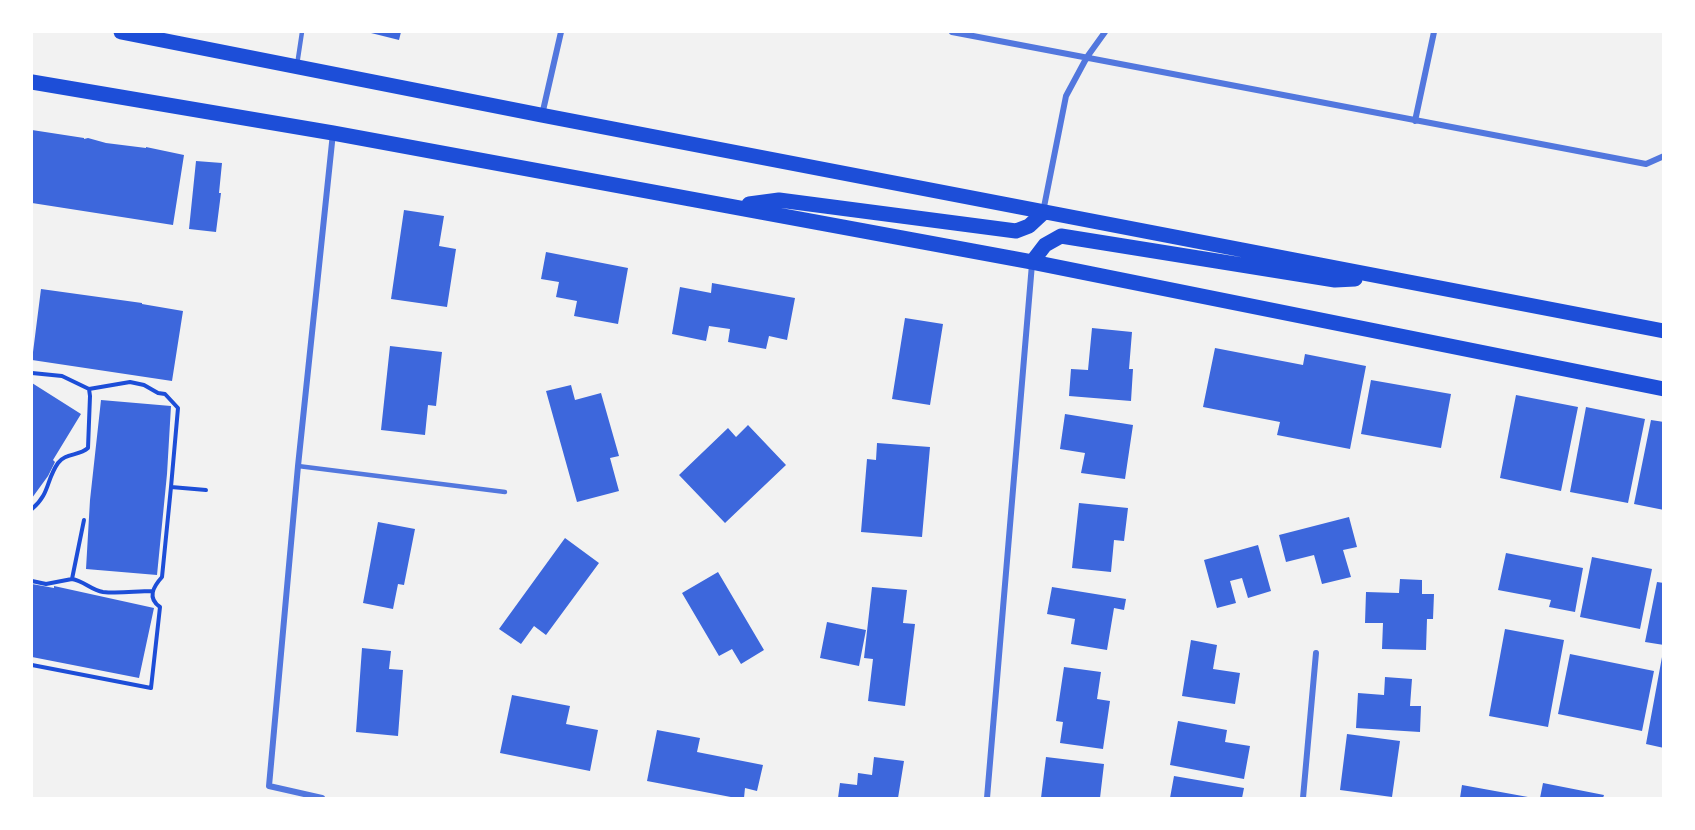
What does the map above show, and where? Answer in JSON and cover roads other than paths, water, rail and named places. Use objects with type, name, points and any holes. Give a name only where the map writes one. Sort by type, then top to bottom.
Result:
[{"type":"main road","points":[[121,32],[1043,213],[1664,331]]},
{"type":"main road","points":[[32,82],[333,133],[1032,262],[1664,389]]},
{"type":"main road","points":[[734,206],[779,200],[1016,231],[1029,226],[1043,213]]},
{"type":"main road","points":[[1032,262],[1045,244],[1061,236],[1335,280],[1382,278]]},
{"type":"street","points":[[541,115],[561,32]]},
{"type":"street","points":[[952,32],[1646,164],[1664,156]]},
{"type":"street","points":[[1043,213],[1066,96],[1087,57],[1105,32]]},
{"type":"street","points":[[1414,121],[1434,32]]},
{"type":"street","points":[[322,798],[269,786],[297,466],[333,133]]},
{"type":"street","points":[[987,798],[1032,262]]},
{"type":"street","points":[[1303,798],[1316,653]]},
{"type":"lane","points":[[297,67],[302,32]]},
{"type":"lane","points":[[297,466],[505,492]]}]
